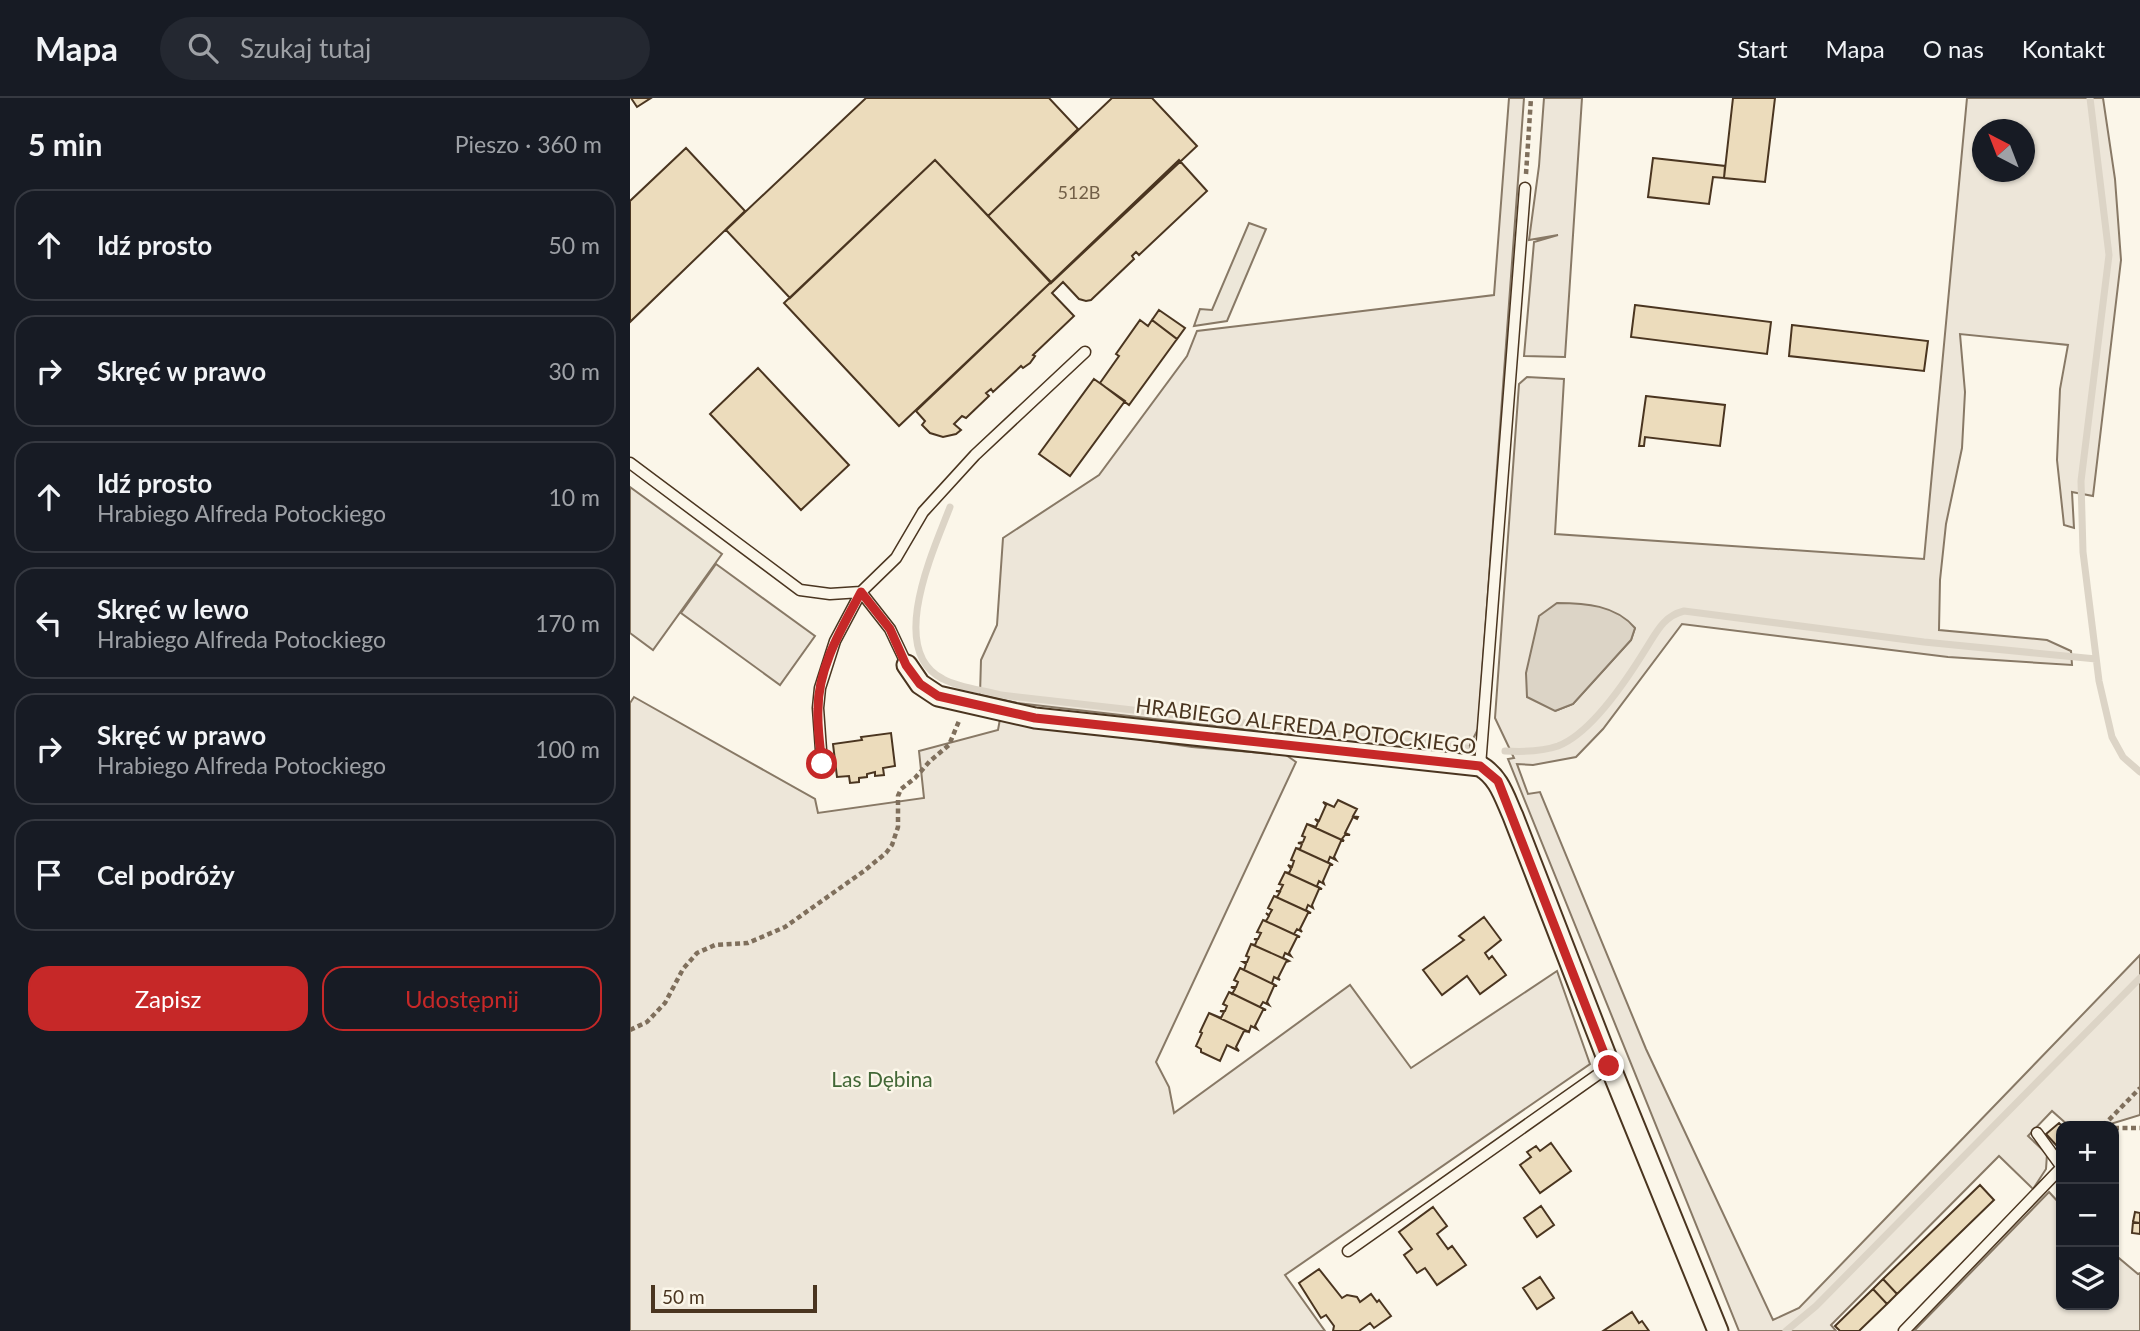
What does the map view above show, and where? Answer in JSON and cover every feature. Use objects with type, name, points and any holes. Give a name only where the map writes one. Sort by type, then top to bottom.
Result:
[{"type":"street","name":"HRABIEGO ALFREDA POTOCKIEGO","points":[[906,665],[920,684],[938,696],[1035,718],[1480,766],[1498,781],[1609,1066],[1718,1331]]},
{"type":"lane","points":[[1480,766],[1525,188]]},
{"type":"lane","points":[[822,764],[818,708],[820,688],[835,641],[861,592],[896,558],[923,513],[975,455],[1086,352]]},
{"type":"lane","points":[[630,463],[800,590],[830,594],[861,592]]},
{"type":"lane","points":[[861,592],[890,629],[906,665]]},
{"type":"lane","points":[[1348,1251],[1609,1066]]},
{"type":"lane","points":[[2037,1133],[2056,1160]]},
{"type":"lane","points":[[1904,1331],[2056,1172]]},
{"type":"path","points":[[1525,188],[1531,98]]},
{"type":"path","points":[[630,1030],[647,1022],[665,1003],[683,969],[697,953],[715,945],[748,943],[785,927],[886,853],[898,827],[898,796],[901,789],[949,745],[959,719],[975,704]]},
{"type":"path","points":[[2108,1121],[2140,1088]]},
{"type":"path","points":[[2119,1128],[2140,1128]]},
{"type":"green space","points":[[1509,98],[1524,98],[1478,729],[1465,755],[1017,703],[980,695],[981,660],[997,625],[1003,538],[1099,475],[1187,356],[1197,331],[1494,295]]},
{"type":"green space","points":[[1544,98],[1582,98],[1565,357],[1524,356],[1534,242],[1558,235],[1529,240],[1539,166]]},
{"type":"green space","points":[[1967,98],[2103,98],[2115,179],[2121,260],[2093,496],[2072,492],[2074,528],[2064,525],[2057,460],[2060,389],[2068,345],[1960,334],[1965,392],[1962,448],[1946,524],[1940,580],[1939,630],[2047,640],[2071,651],[2072,665],[1948,657],[1682,624],[1603,729],[1576,757],[1533,765],[1517,764],[1528,794],[1540,792],[1646,1049],[1773,1320],[1799,1308],[2140,955],[2140,1115],[2119,1121],[2063,1121],[2052,1111],[2028,1136],[2047,1154],[2046,1169],[2033,1189],[1999,1156],[1831,1325],[1836,1331],[1739,1331],[1508,759],[1514,758],[1495,718],[1519,384],[1527,377],[1564,379],[1555,534],[1924,559]],"holes":[[[1635,628],[1631,640],[1573,704],[1555,711]]]},
{"type":"green space","points":[[716,564],[815,636],[780,685],[681,613]]},
{"type":"green space","name":"Las Dębina","points":[[634,697],[815,799],[818,813],[924,798],[919,751],[998,730],[1000,719],[1192,747],[1286,755],[1296,762],[1156,1062],[1169,1087],[1174,1113],[1350,985],[1411,1068],[1557,971],[1590,1064],[1285,1275],[1325,1331],[630,1331],[630,703]]},
{"type":"green space","points":[[2049,1192],[2056,1200],[2056,1310],[2119,1310],[2119,1258],[2140,1273],[2140,1331],[1914,1331]]},
{"type":"shaded area","points":[[1249,223],[1266,229],[1227,321],[1194,326],[1200,309],[1212,310]]},
{"type":"shaded area","points":[[630,487],[722,554],[653,650],[630,633]]},
{"type":"shaded area","points":[[1557,603],[1589,605],[1609,610],[1619,614],[1635,628],[1631,640],[1573,704],[1555,711],[1527,697],[1526,673],[1539,616]]},
{"type":"building","points":[[631,98],[651,98],[637,107]]},
{"type":"building","points":[[866,98],[1049,98],[1078,129],[988,216],[935,160],[790,298],[726,230]]},
{"type":"building","points":[[1112,98],[1152,98],[1197,146],[1051,283],[988,216]]},
{"type":"building","points":[[1733,98],[1775,98],[1765,182],[1724,178]]},
{"type":"building","points":[[686,148],[745,211],[630,322],[630,201]]},
{"type":"building","points":[[1653,158],[1725,166],[1724,178],[1713,177],[1709,204],[1648,197]]},
{"type":"building","points":[[935,160],[1051,282],[899,426],[784,303]]},
{"type":"building","points":[[1179,160],[1207,191],[1139,255],[1136,252],[1132,256],[1134,259],[1091,300],[1079,299],[1063,282],[1052,293],[1074,316],[1033,355],[1035,356],[1030,363],[1023,368],[1021,366],[993,392],[991,389],[986,393],[989,396],[966,418],[962,416],[954,424],[961,430],[943,437],[930,433],[922,425],[925,421],[916,411]]},
{"type":"building","points":[[1635,305],[1771,322],[1767,354],[1631,337]]},
{"type":"building","points":[[1159,310],[1185,328],[1177,339],[1152,320]]},
{"type":"building","points":[[1140,320],[1148,326],[1152,320],[1177,339],[1129,405],[1100,383]]},
{"type":"building","points":[[1792,325],[1928,341],[1924,371],[1789,356]]},
{"type":"building","points":[[758,368],[849,465],[801,510],[710,414]]},
{"type":"building","points":[[1094,379],[1125,401],[1070,476],[1039,454]]},
{"type":"building","points":[[1646,396],[1725,405],[1720,446],[1645,437],[1644,446],[1639,446]]},
{"type":"building","points":[[891,733],[895,766],[883,768],[884,775],[875,776],[875,772],[859,778],[859,782],[850,783],[849,776],[837,777],[833,744]]},
{"type":"building","points":[[1338,800],[1357,809],[1353,816],[1358,817],[1353,817],[1345,833],[1350,835],[1345,835],[1342,839],[1344,841],[1307,824],[1316,827],[1318,822],[1315,819],[1319,821],[1326,805],[1323,802],[1334,807]]},
{"type":"building","points":[[1307,824],[1344,841],[1341,841],[1334,857],[1336,860],[1330,857],[1328,862],[1333,865],[1296,848],[1300,849],[1302,844],[1298,843],[1303,842],[1305,837],[1302,836]]},
{"type":"building","points":[[1296,848],[1333,865],[1330,865],[1324,884],[1319,881],[1317,886],[1322,889],[1285,872],[1289,873],[1291,869],[1288,865],[1292,867],[1294,861],[1291,860]]},
{"type":"building","points":[[1285,872],[1322,889],[1319,889],[1313,908],[1308,905],[1306,910],[1311,913],[1274,896],[1277,897],[1280,892],[1276,891],[1280,891],[1283,885],[1279,884]]},
{"type":"building","points":[[1274,896],[1311,913],[1308,913],[1300,929],[1302,932],[1297,929],[1294,934],[1300,937],[1263,920],[1266,921],[1269,916],[1266,913],[1269,915],[1272,910],[1268,908]]},
{"type":"building","points":[[1484,917],[1501,940],[1485,953],[1489,959],[1492,956],[1506,975],[1480,994],[1467,976],[1442,995],[1423,970],[1464,940],[1459,936]]},
{"type":"building","points":[[1263,920],[1300,937],[1297,937],[1289,953],[1291,956],[1285,953],[1283,958],[1289,961],[1251,944],[1255,945],[1257,940],[1254,939],[1258,939],[1261,933],[1257,932]]},
{"type":"building","points":[[1251,944],[1289,961],[1278,978],[1280,980],[1274,977],[1272,983],[1277,986],[1244,970],[1246,964],[1243,962],[1247,962],[1249,957],[1246,956]]},
{"type":"building","points":[[1240,968],[1277,986],[1274,986],[1267,1002],[1269,1005],[1263,1002],[1260,1007],[1266,1010],[1232,994],[1235,989],[1231,987],[1236,987],[1238,982],[1234,980]]},
{"type":"building","points":[[1229,992],[1266,1010],[1263,1010],[1255,1026],[1257,1029],[1251,1026],[1249,1032],[1209,1013],[1221,1018],[1224,1012],[1220,1011],[1225,1011],[1227,1006],[1223,1004]]},
{"type":"building","points":[[1209,1013],[1249,1032],[1244,1031],[1236,1047],[1239,1051],[1227,1045],[1220,1061],[1201,1052],[1196,1046]]},
{"type":"building","points":[[2056,1126],[2056,1145],[2046,1134]]},
{"type":"building","points":[[1551,1143],[1571,1171],[1540,1193],[1520,1165],[1531,1157],[1527,1152],[1536,1146],[1540,1151]]},
{"type":"building","points":[[1980,1185],[1994,1200],[1897,1294],[1883,1279]]},
{"type":"building","points":[[1541,1206],[1554,1225],[1537,1237],[1524,1218]]},
{"type":"building","points":[[1433,1207],[1447,1226],[1437,1234],[1448,1249],[1452,1246],[1466,1265],[1437,1285],[1425,1268],[1417,1273],[1404,1255],[1412,1249],[1399,1232]]},
{"type":"building","points":[[2135,1212],[2140,1213],[2140,1223],[2133,1222]]},
{"type":"building","points":[[2133,1222],[2140,1223],[2140,1234],[2132,1233]]},
{"type":"building","points":[[1319,1269],[1342,1298],[1347,1295],[1357,1297],[1360,1302],[1371,1294],[1391,1316],[1374,1328],[1370,1323],[1359,1331],[1333,1331],[1334,1326],[1326,1315],[1321,1318],[1299,1283]]},
{"type":"building","points":[[1540,1277],[1554,1298],[1537,1309],[1523,1288]]},
{"type":"building","points":[[1883,1279],[1897,1294],[1887,1304],[1873,1289]]},
{"type":"building","points":[[1873,1289],[1887,1304],[1859,1331],[1840,1331],[1835,1326]]},
{"type":"building","points":[[1632,1312],[1639,1323],[1642,1321],[1649,1331],[1603,1331]]},
{"type":"waterway","points":[[2090,98],[2109,255],[2081,481],[2083,552],[2099,681],[2112,737],[2123,757],[2140,772]]},
{"type":"waterway","points":[[950,507],[926,572],[916,623],[918,646],[926,665],[943,679],[964,687],[1001,695],[1466,748]]},
{"type":"waterway","points":[[1505,751],[1552,748],[1584,729],[1619,689],[1662,625],[1671,616],[1684,611],[1924,642],[2096,659]]},
{"type":"waterway","points":[[1786,1331],[1816,1306],[2140,978]]},
{"type":"route","points":[[822,764],[818,708],[820,688],[835,641],[861,592],[890,629],[906,665],[920,684],[938,696],[1035,718],[1480,766],[1498,781],[1609,1066]]}]
